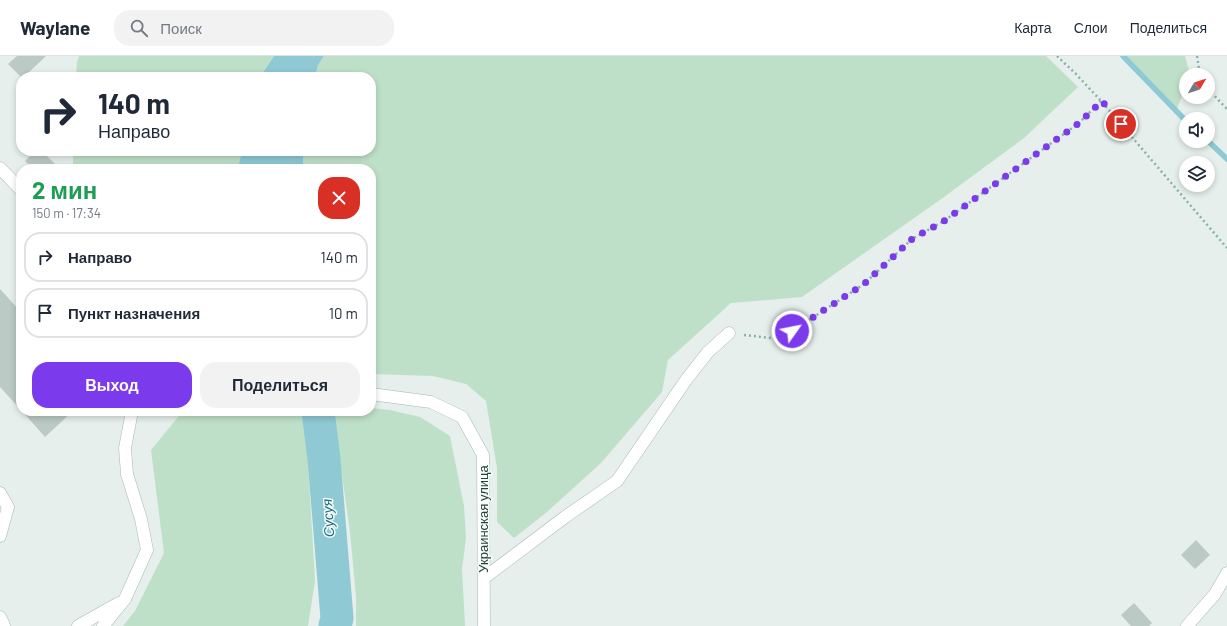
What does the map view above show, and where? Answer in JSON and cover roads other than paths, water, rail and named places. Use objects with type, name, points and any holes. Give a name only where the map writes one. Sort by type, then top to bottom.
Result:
[{"type":"street","points":[[0,168],[16,185]]},
{"type":"street","points":[[484,578],[565,517],[617,481],[686,380],[708,352],[729,333]]},
{"type":"street","name":"Украинская улица","points":[[376,395],[431,402],[462,417],[483,455],[484,626]]},
{"type":"street","points":[[103,626],[125,599],[147,550],[141,519],[127,474],[126,448],[131,416]]},
{"type":"street","points":[[0,493],[8,507],[0,536]]},
{"type":"street","points":[[1187,626],[1215,594],[1227,574]]},
{"type":"street","points":[[78,626],[125,599]]},
{"type":"water","points":[[274,56],[324,56],[318,65],[316,72],[263,72]]},
{"type":"water","points":[[241,156],[303,156],[303,164],[239,163]]},
{"type":"waterway","points":[[1123,56],[1179,114]]},
{"type":"waterway","points":[[1215,148],[1227,159]]},
{"type":"waterway","name":"Сусуя","points":[[319,416],[324,459],[337,618],[335,626]]}]
